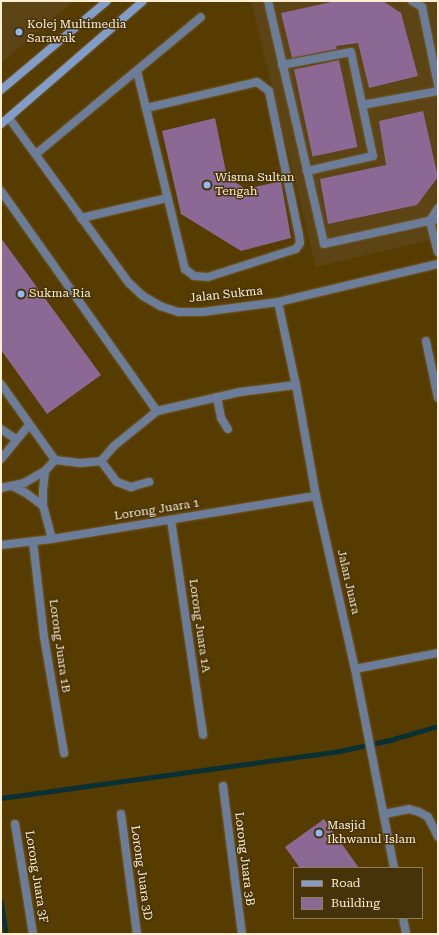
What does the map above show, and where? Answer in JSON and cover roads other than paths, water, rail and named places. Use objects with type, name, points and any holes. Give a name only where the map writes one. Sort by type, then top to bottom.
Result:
[{"type":"main road","points":[[1,90],[107,1]]},
{"type":"main road","points":[[1,124],[143,1]]},
{"type":"street","points":[[268,1],[324,244],[434,220]]},
{"type":"street","points":[[412,1],[424,4],[438,85]]},
{"type":"street","points":[[36,154],[201,17]]},
{"type":"street","points":[[282,65],[351,52],[373,156],[307,171]]},
{"type":"street","points":[[137,71],[167,198],[186,269],[194,276],[208,277],[223,274],[296,249],[300,243],[269,91],[257,82],[146,108]]},
{"type":"street","points":[[362,105],[438,91]]},
{"type":"street","name":"Jalan Sukma","points":[[9,118],[129,283],[143,296],[160,306],[179,312],[202,312],[278,302],[438,264]]},
{"type":"street","points":[[1,191],[157,411]]},
{"type":"street","points":[[81,218],[167,198]]},
{"type":"street","points":[[438,208],[434,220],[438,252]]},
{"type":"street","name":"Jalan Juara","points":[[278,302],[296,385],[316,496],[355,669],[394,867]]},
{"type":"street","points":[[426,341],[438,398]]},
{"type":"street","points":[[1,384],[55,460],[80,463],[101,461],[119,442],[157,411],[217,397],[296,385]]},
{"type":"street","points":[[217,397],[221,418],[228,429]]},
{"type":"street","points":[[1,459],[29,425]]},
{"type":"street","points":[[1,429],[16,439]]},
{"type":"street","points":[[1,488],[24,483],[46,471],[55,460]]},
{"type":"street","points":[[101,461],[117,482],[130,487],[150,482]]},
{"type":"street","points":[[46,471],[43,506],[52,539]]},
{"type":"street","points":[[12,486],[26,493],[43,506]]},
{"type":"street","name":"Lorong Juara 1","points":[[1,546],[316,496]]},
{"type":"street","name":"Lorong Juara 1A","points":[[171,520],[203,735]]},
{"type":"street","name":"Lorong Juara 1B","points":[[33,542],[44,638],[64,753]]},
{"type":"street","points":[[355,669],[438,653]]},
{"type":"street","name":"Lorong Juara 3B","points":[[223,786],[242,934]]},
{"type":"street","points":[[384,814],[410,809],[419,812],[428,818],[438,837]]},
{"type":"street","name":"Lorong Juara 3D","points":[[121,814],[137,934]]},
{"type":"street","name":"Lorong Juara 3F","points":[[15,824],[33,934]]},
{"type":"street","points":[[403,919],[406,934]]},
{"type":"waterway","points":[[1,798],[340,751],[390,740],[438,726]]},
{"type":"waterway","points":[[1,901],[6,934]]},
{"type":"place","name":"Kolej Multimedia Sarawak","points":[[19,32]]},
{"type":"place","name":"Wisma Sultan Tengah","points":[[207,185]]},
{"type":"place","name":"Sukma Ria","points":[[21,294]]},
{"type":"place","name":"Masjid Ikhwanul Islam","points":[[319,833]]}]
